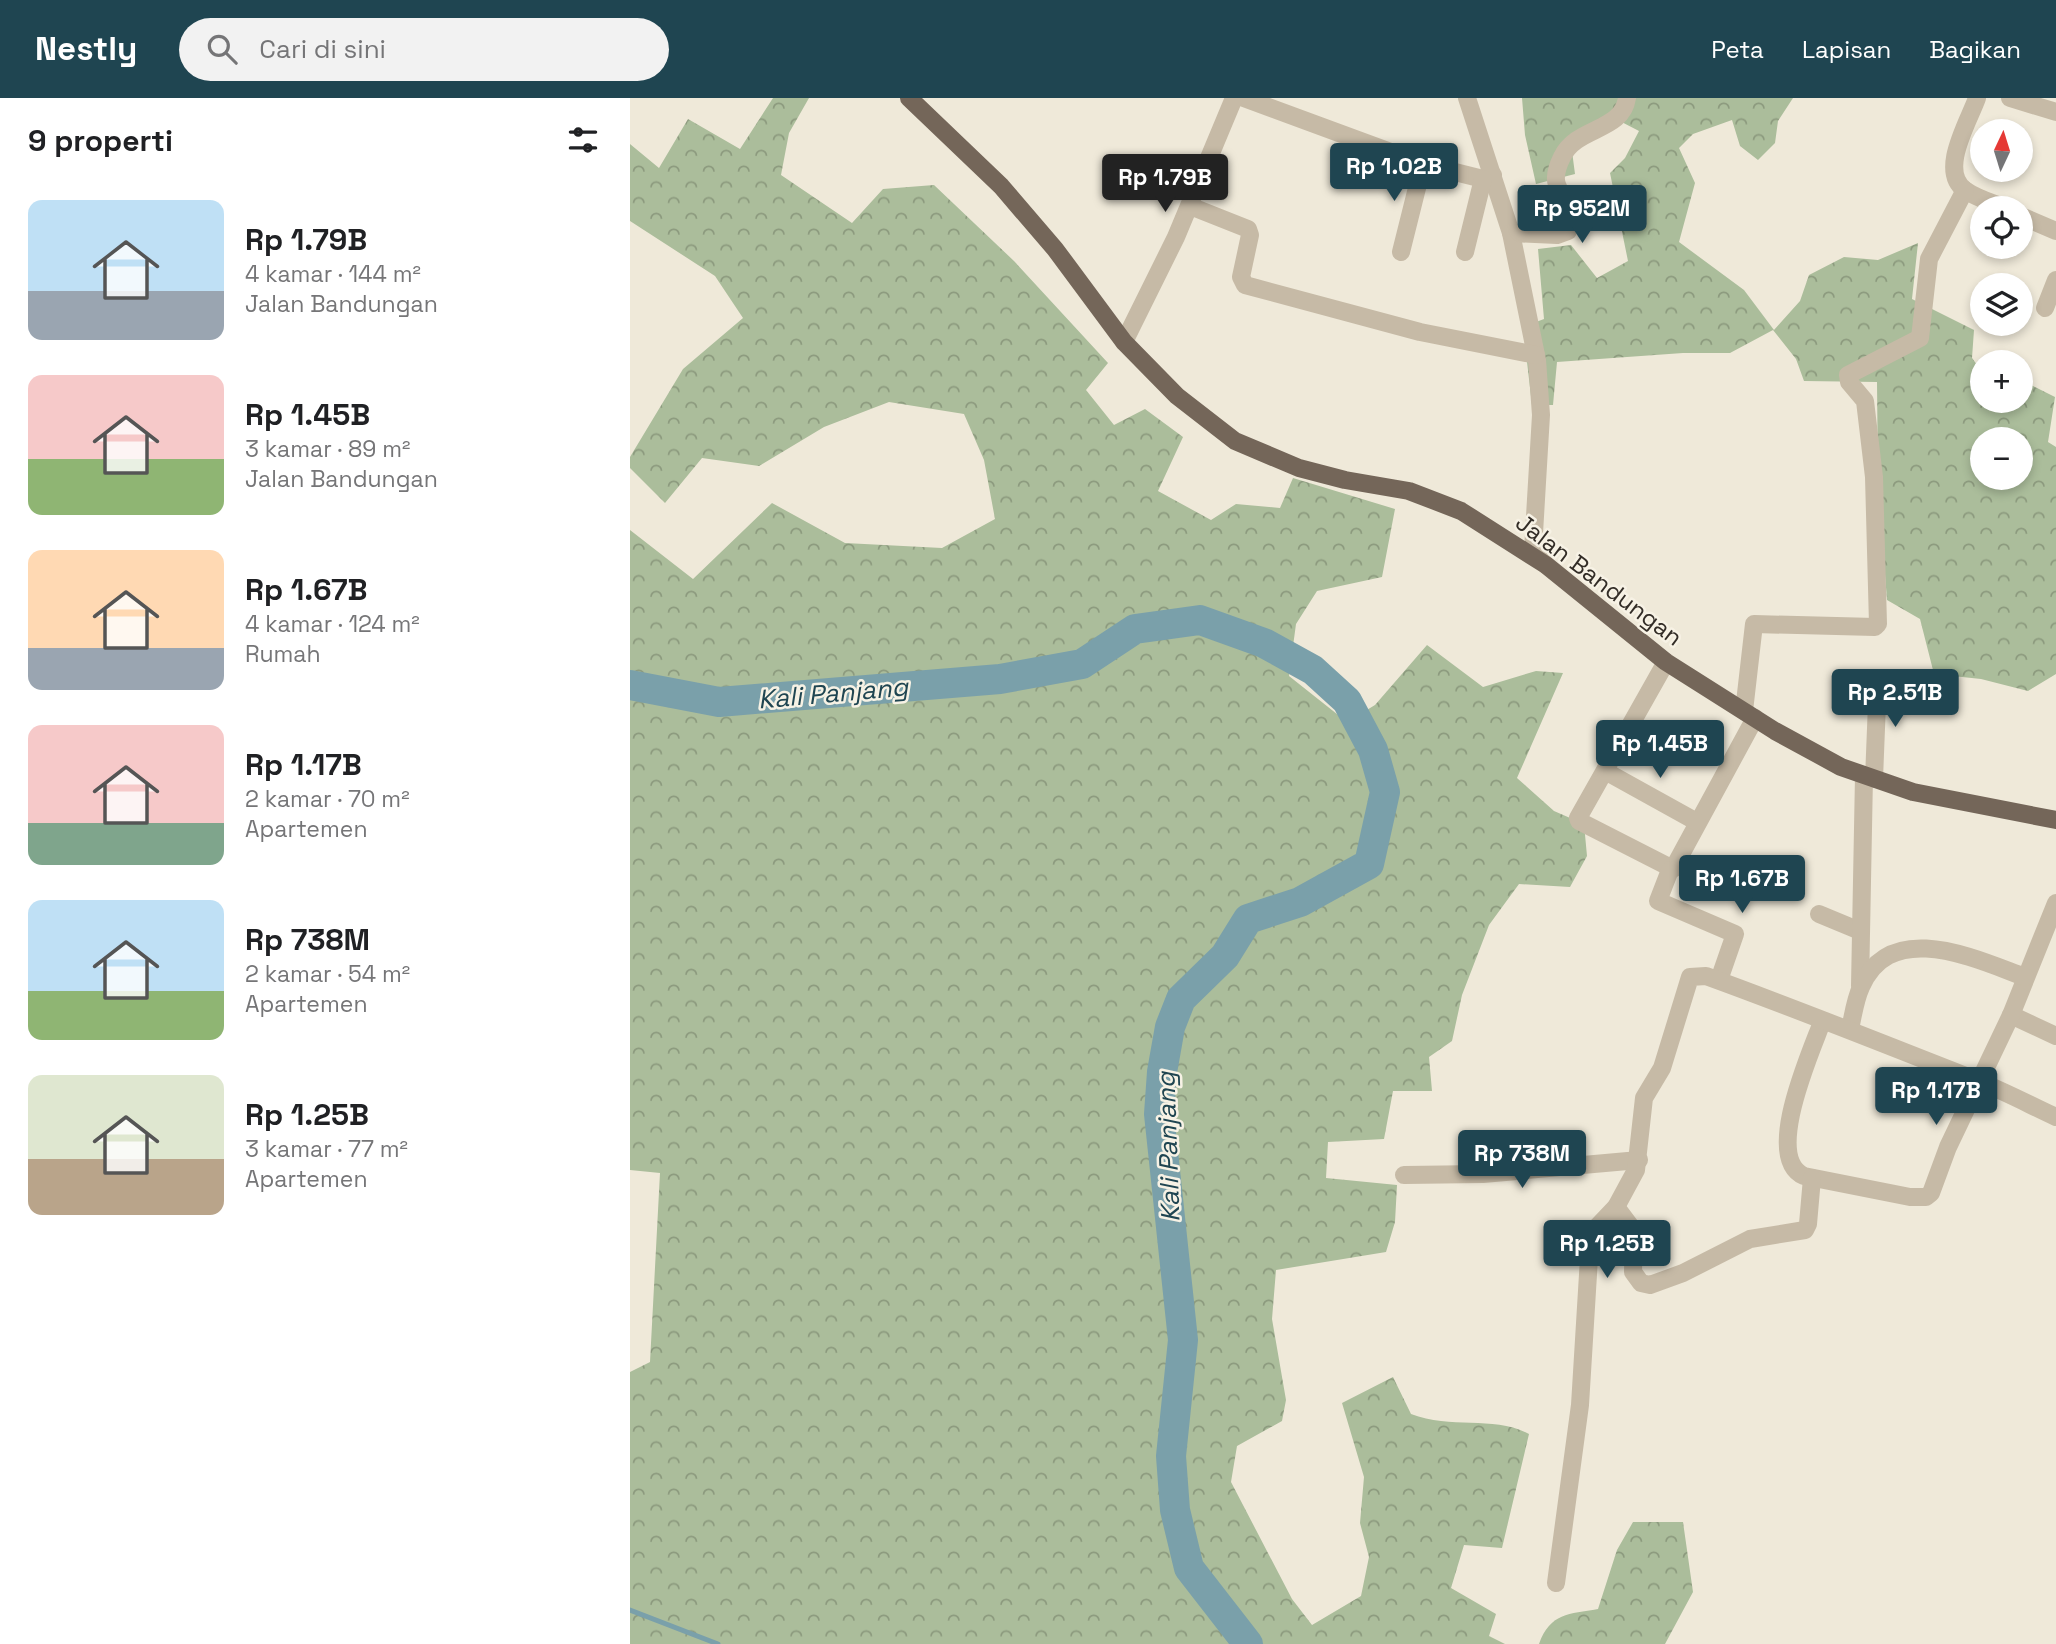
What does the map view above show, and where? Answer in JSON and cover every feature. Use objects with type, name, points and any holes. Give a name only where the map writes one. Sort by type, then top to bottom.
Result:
[{"type":"main road","name":"Jalan Bandungan","points":[[909,98],[1001,186],[1055,249],[1124,342],[1177,396],[1235,440],[1299,468],[1345,480],[1409,491],[1444,502],[1546,565],[1666,662],[1749,715],[1841,767],[1869,778],[1982,808],[2056,820]]},
{"type":"street","points":[[1124,342],[1190,205],[1234,98]]},
{"type":"street","points":[[1244,98],[1423,164],[1488,177]]},
{"type":"street","points":[[1467,98],[1488,177],[1511,233],[1536,355],[1541,415],[1533,550],[1546,565]]},
{"type":"street","points":[[1511,233],[1557,234],[1569,231],[1572,207],[1569,199],[1557,191],[1555,183],[1561,158],[1583,134],[1618,119],[1625,110],[1627,98]]},
{"type":"street","points":[[1977,98],[1954,160],[1954,175],[1965,190],[1978,196]]},
{"type":"street","points":[[2010,98],[2056,112]]},
{"type":"street","points":[[1401,252],[1423,164]]},
{"type":"street","points":[[1465,252],[1488,177]]},
{"type":"street","points":[[1719,981],[1735,934],[1658,901],[1670,870],[1697,822],[1749,715],[1754,624],[1875,627],[1878,624],[1874,477],[1865,401],[1849,382],[1849,375],[1920,338],[1928,259],[1965,190]]},
{"type":"street","points":[[1190,205],[1248,229],[1250,235],[1241,277],[1245,285],[1420,332],[1536,355]]},
{"type":"street","points":[[2033,221],[2056,231]]},
{"type":"street","points":[[2045,308],[2056,280]]},
{"type":"street","points":[[1666,662],[1578,819],[1670,870]]},
{"type":"street","points":[[1850,1029],[1860,989],[1860,930],[1878,678]]},
{"type":"street","points":[[1605,771],[1697,822]]},
{"type":"street","points":[[1822,1022],[1801,1077],[1787,1136],[1788,1157],[1793,1167],[1797,1173],[1812,1178],[1910,1198],[1926,1197],[1931,1192],[1948,1147],[2011,1016],[2056,903]]},
{"type":"street","points":[[1819,914],[1860,930]]},
{"type":"street","points":[[1860,989],[1878,963],[1902,950],[1916,947],[1955,952],[2025,977]]},
{"type":"street","points":[[1556,1583],[1580,1405],[1589,1258],[1597,1227],[1616,1206],[1639,1160],[1644,1098],[1662,1068],[1687,982],[1696,974],[1719,981],[1822,1022],[1850,1029],[1902,1053],[1981,1082],[2056,1117]]},
{"type":"street","points":[[2011,1016],[2056,1036]]},
{"type":"street","points":[[1404,1175],[1470,1175],[1639,1160]]},
{"type":"street","points":[[1616,1206],[1634,1231],[1633,1272],[1641,1283],[1650,1284],[1683,1273],[1750,1239],[1805,1230],[1808,1224],[1812,1178]]},
{"type":"green space","points":[[773,98],[809,98],[789,133],[781,175],[852,223],[883,189],[934,185],[1014,261],[1108,363],[1086,390],[1114,425],[1145,409],[1183,437],[1158,491],[1211,520],[1236,504],[1280,508],[1293,478],[1395,509],[1382,577],[1317,591],[1296,624],[1289,676],[1347,722],[1375,705],[1427,645],[1483,687],[1536,671],[1563,673],[1517,778],[1554,811],[1584,824],[1587,856],[1570,887],[1519,884],[1489,925],[1462,995],[1452,1041],[1429,1057],[1432,1091],[1393,1091],[1384,1139],[1328,1142],[1326,1178],[1397,1185],[1395,1222],[1386,1252],[1276,1270],[1272,1319],[1286,1400],[1282,1421],[1237,1446],[1231,1482],[1292,1599],[1312,1625],[1361,1596],[1369,1557],[1360,1523],[1364,1477],[1342,1403],[1393,1377],[1411,1414],[1442,1421],[1502,1425],[1529,1434],[1502,1548],[1464,1545],[1451,1588],[1496,1614],[1489,1636],[1505,1644],[630,1644],[630,1372],[650,1362],[660,1173],[630,1170],[630,530],[693,579],[772,503],[845,543],[942,548],[995,519],[984,460],[964,414],[889,402],[824,427],[759,466],[702,458],[665,503],[630,468],[630,457],[683,369],[743,318],[715,276],[630,221],[630,144],[659,168],[688,119],[740,149]]},
{"type":"green space","points":[[1522,98],[1793,98],[1778,121],[1775,143],[1758,160],[1740,146],[1732,120],[1693,134],[1679,148],[1695,183],[1679,242],[1744,290],[1774,330],[1800,301],[1809,275],[1844,257],[1878,260],[1918,243],[1912,299],[1970,328],[1970,336],[1974,336],[1973,350],[1970,350],[1970,413],[2033,413],[2033,386],[2055,397],[2048,442],[2056,447],[2056,674],[2028,691],[1981,679],[1934,674],[1920,619],[1887,600],[1878,485],[1877,382],[1804,381],[1796,359],[1773,330],[1730,353],[1683,353],[1557,362],[1553,405],[1532,405],[1523,327],[1544,319],[1538,249],[1571,245],[1597,278],[1628,261],[1610,173],[1625,158],[1639,131],[1610,116],[1570,136],[1575,174],[1536,184],[1525,135]]},
{"type":"green space","points":[[1633,1522],[1683,1522],[1693,1592],[1665,1644],[1539,1644],[1555,1621],[1569,1614],[1598,1609],[1617,1550]]},
{"type":"waterway","name":"Kali Panjang","points":[[630,685],[719,702],[1000,679],[1082,664],[1135,629],[1200,620],[1264,643],[1313,670],[1347,701],[1373,750],[1385,792],[1369,864],[1300,902],[1248,919],[1225,956],[1181,999],[1170,1027],[1162,1072],[1159,1114],[1183,1340],[1171,1456],[1175,1510],[1189,1568],[1248,1644]]},
{"type":"waterway","points":[[630,1610],[718,1644]]}]
